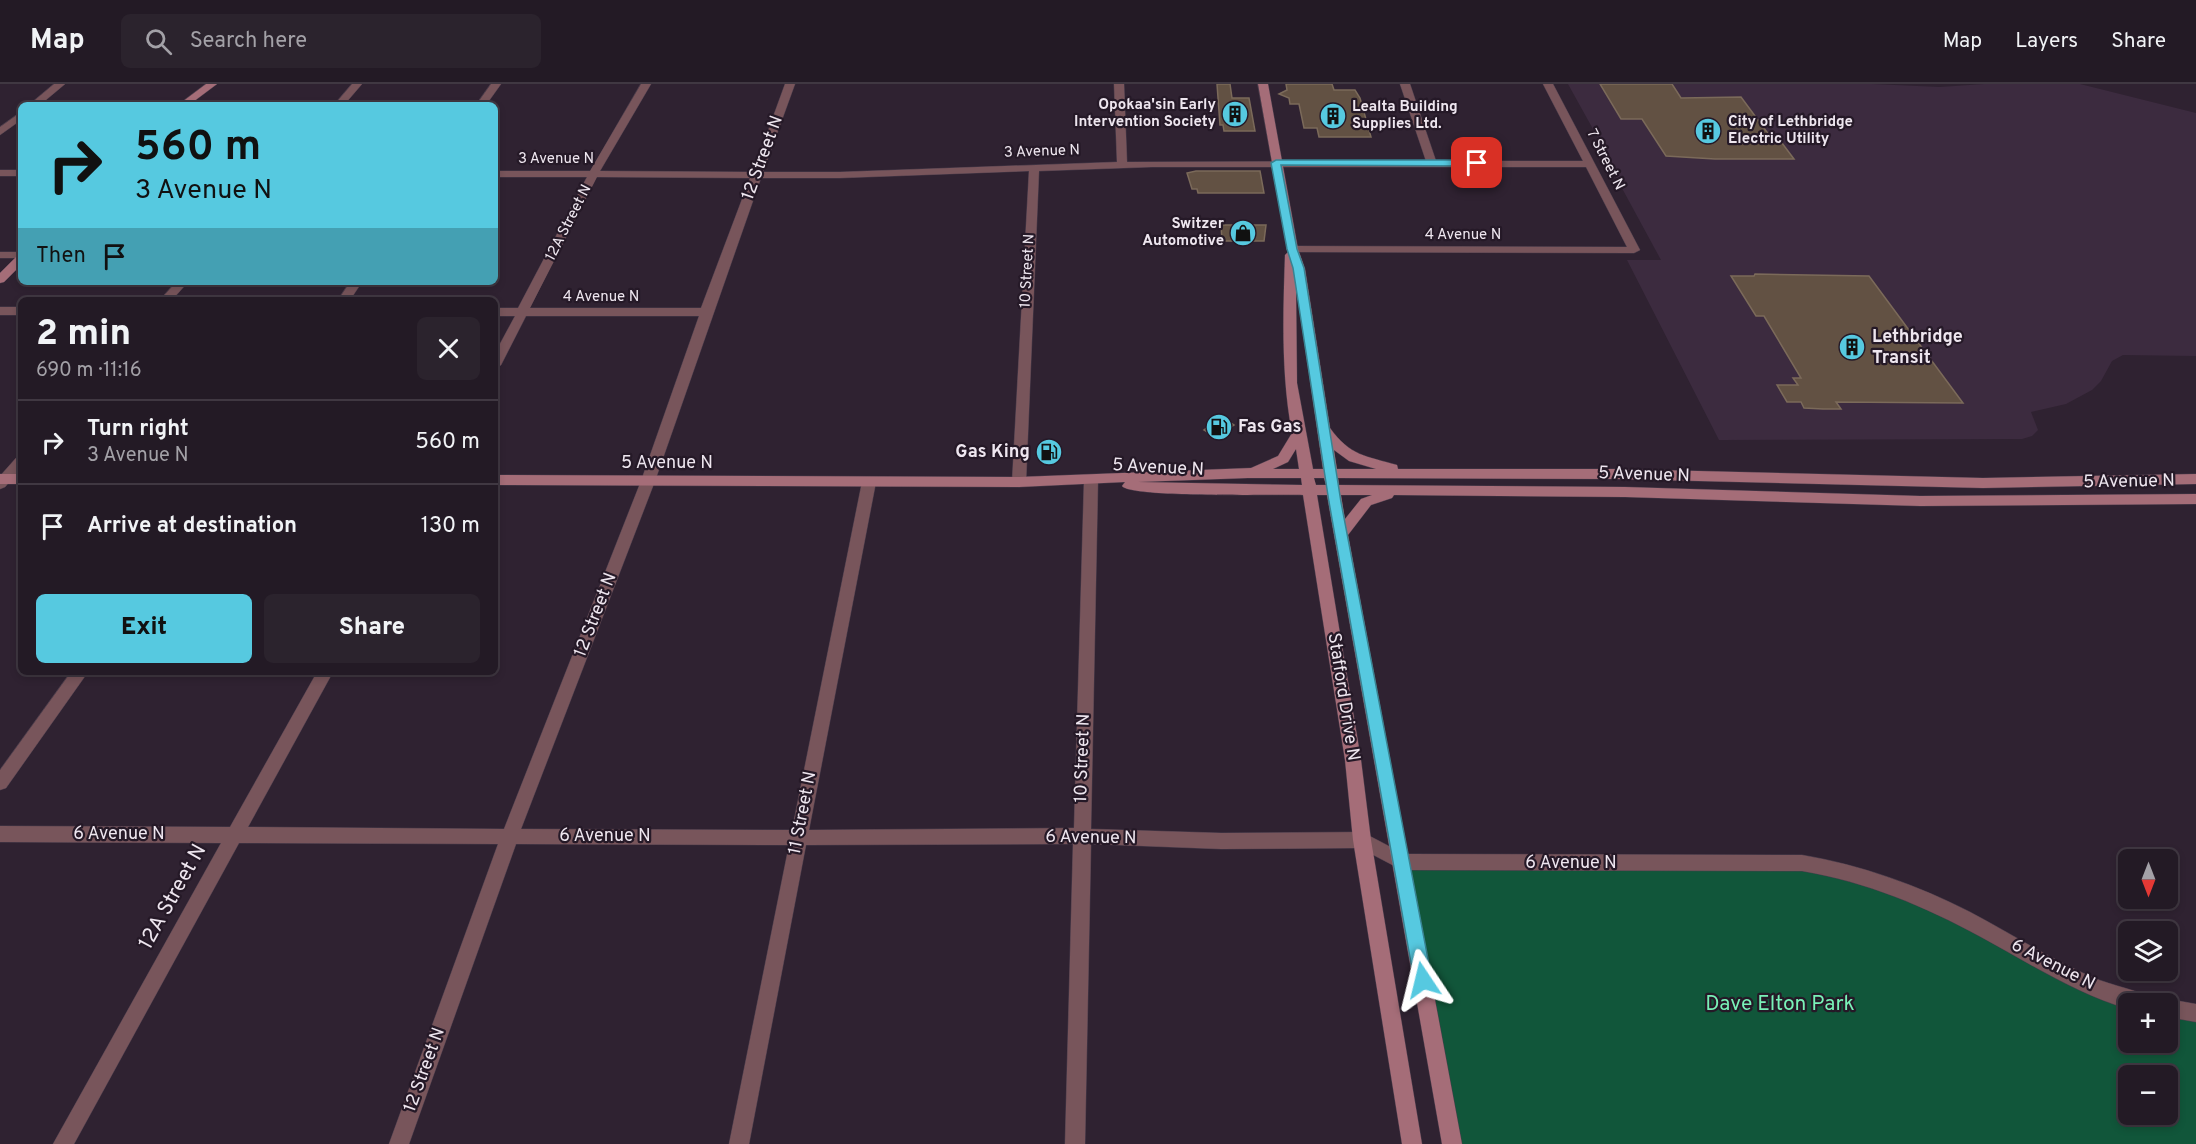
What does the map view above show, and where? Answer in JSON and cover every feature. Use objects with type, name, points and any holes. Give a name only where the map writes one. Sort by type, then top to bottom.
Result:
[{"type":"main road","points":[[187,102],[193,88],[198,84]]},
{"type":"main road","points":[[187,102],[212,84]]},
{"type":"main road","name":"Stafford Drive N","points":[[1263,84],[1292,249],[1299,268],[1333,490],[1452,1144]]},
{"type":"main road","name":"Stafford Drive N","points":[[1292,249],[1289,268],[1291,374],[1353,760],[1362,840],[1412,1144]]},
{"type":"main road","points":[[0,280],[18,260]]},
{"type":"main road","points":[[1322,424],[1338,449],[1345,454],[1415,474]]},
{"type":"main road","points":[[1248,473],[1282,459],[1300,431]]},
{"type":"main road","name":"5 Avenue N","points":[[498,480],[1019,482],[1091,481],[1248,473],[1308,482],[1333,490],[1625,492],[1920,501],[2196,499]]},
{"type":"main road","name":"5 Avenue N","points":[[1091,481],[1165,489],[1308,482],[1331,474],[1616,474],[1983,483],[2196,479]]},
{"type":"main road","points":[[1,481],[18,479]]},
{"type":"main road","points":[[1341,534],[1366,502],[1407,491]]},
{"type":"street","points":[[38,102],[60,84]]},
{"type":"street","points":[[342,102],[357,84]]},
{"type":"street","points":[[483,102],[496,84]]},
{"type":"street","name":"12A Street N","points":[[498,360],[593,175],[646,84]]},
{"type":"street","name":"12 Street N","points":[[399,1144],[510,835],[648,481],[706,312],[790,84]]},
{"type":"street","points":[[1119,84],[1122,165]]},
{"type":"street","points":[[1405,84],[1432,163]]},
{"type":"street","name":"7 Street N","points":[[1548,84],[1634,250]]},
{"type":"street","points":[[0,132],[18,117]]},
{"type":"street","name":"3 Avenue N","points":[[498,174],[840,175],[1122,165],[1589,164]]},
{"type":"street","name":"10 Street N","points":[[1019,482],[1034,167]]},
{"type":"street","points":[[0,173],[18,173]]},
{"type":"street","name":"4 Avenue N","points":[[1292,249],[1634,250]]},
{"type":"street","points":[[0,255],[18,257]]},
{"type":"street","points":[[169,297],[179,285]]},
{"type":"street","points":[[0,311],[18,311]]},
{"type":"street","name":"4 Avenue N","points":[[498,312],[706,312]]},
{"type":"street","points":[[1,481],[18,464]]},
{"type":"street","name":"10 Street N","points":[[1075,1144],[1091,481]]},
{"type":"street","name":"11 Street N","points":[[739,1144],[869,482]]},
{"type":"street","points":[[0,783],[78,675]]},
{"type":"street","name":"12A Street N","points":[[63,1144],[323,675]]},
{"type":"street","name":"6 Avenue N","points":[[0,834],[1081,836],[1221,841],[1362,840],[1402,862],[1780,863],[1826,866],[1872,878],[1916,895],[2070,977],[2118,997]]},
{"type":"street","points":[[2178,1010],[2196,1013]]},
{"type":"shaded area","points":[[1568,84],[1872,84],[1940,87],[1984,84],[2080,84],[2196,113],[2196,356],[2123,355],[2112,361],[2101,381],[2092,390],[2066,404],[2031,412],[2038,430],[2032,436],[2022,439],[1719,440],[1627,260],[1661,260],[1611,168],[1614,167]]},
{"type":"green space","name":"Dave Elton Park","points":[[1402,862],[1780,863],[1872,878],[2118,999],[2118,1053],[2178,1053],[2178,1010],[2196,1013],[2196,1144],[1452,1144]]},
{"type":"building","name":"Opokaa'sin Early Intervention Society","points":[[1217,84],[1230,84],[1232,98],[1249,98],[1255,131],[1224,131],[1223,125],[1220,125]]},
{"type":"building","name":"Lealta Building Supplies Ltd.","points":[[1286,84],[1332,84],[1334,90],[1355,90],[1360,98],[1371,137],[1319,137],[1317,128],[1304,128],[1299,104],[1290,104],[1289,98],[1279,94],[1287,90]]},
{"type":"building","name":"City of Lethbridge Electric Utility","points":[[1600,84],[1672,84],[1681,98],[1741,97],[1775,143],[1782,143],[1794,159],[1715,159],[1666,156],[1642,119],[1621,119]]},
{"type":"building","points":[[1260,171],[1264,193],[1198,193],[1197,189],[1192,189],[1187,173]]},
{"type":"building","name":"Switzer Automotive","points":[[1221,225],[1266,225],[1264,241],[1222,241]]},
{"type":"building","name":"Lethbridge Transit","points":[[1755,274],[1869,276],[1963,403],[1836,402],[1841,409],[1823,409],[1804,408],[1801,402],[1787,402],[1777,385],[1798,385],[1793,378],[1801,378],[1764,316],[1756,316],[1731,276],[1754,276]]},
{"type":"building","name":"Fas Gas","points":[[1222,417],[1234,425],[1216,437],[1204,430]]},
{"type":"place","name":"Opokaa'sin Early Intervention Society","points":[[1235,114]]},
{"type":"place","name":"Lealta Building Supplies Ltd.","points":[[1333,116]]},
{"type":"place","name":"City of Lethbridge Electric Utility","points":[[1708,131]]},
{"type":"place","name":"Switzer Automotive","points":[[1243,233]]},
{"type":"place","name":"Lethbridge Transit","points":[[1852,347]]},
{"type":"place","name":"Fas Gas","points":[[1219,427]]},
{"type":"place","name":"Gas King","points":[[1049,452]]},
{"type":"route","points":[[1423,980],[1335,502],[1299,268],[1292,249],[1276,163],[1477,163]]}]
